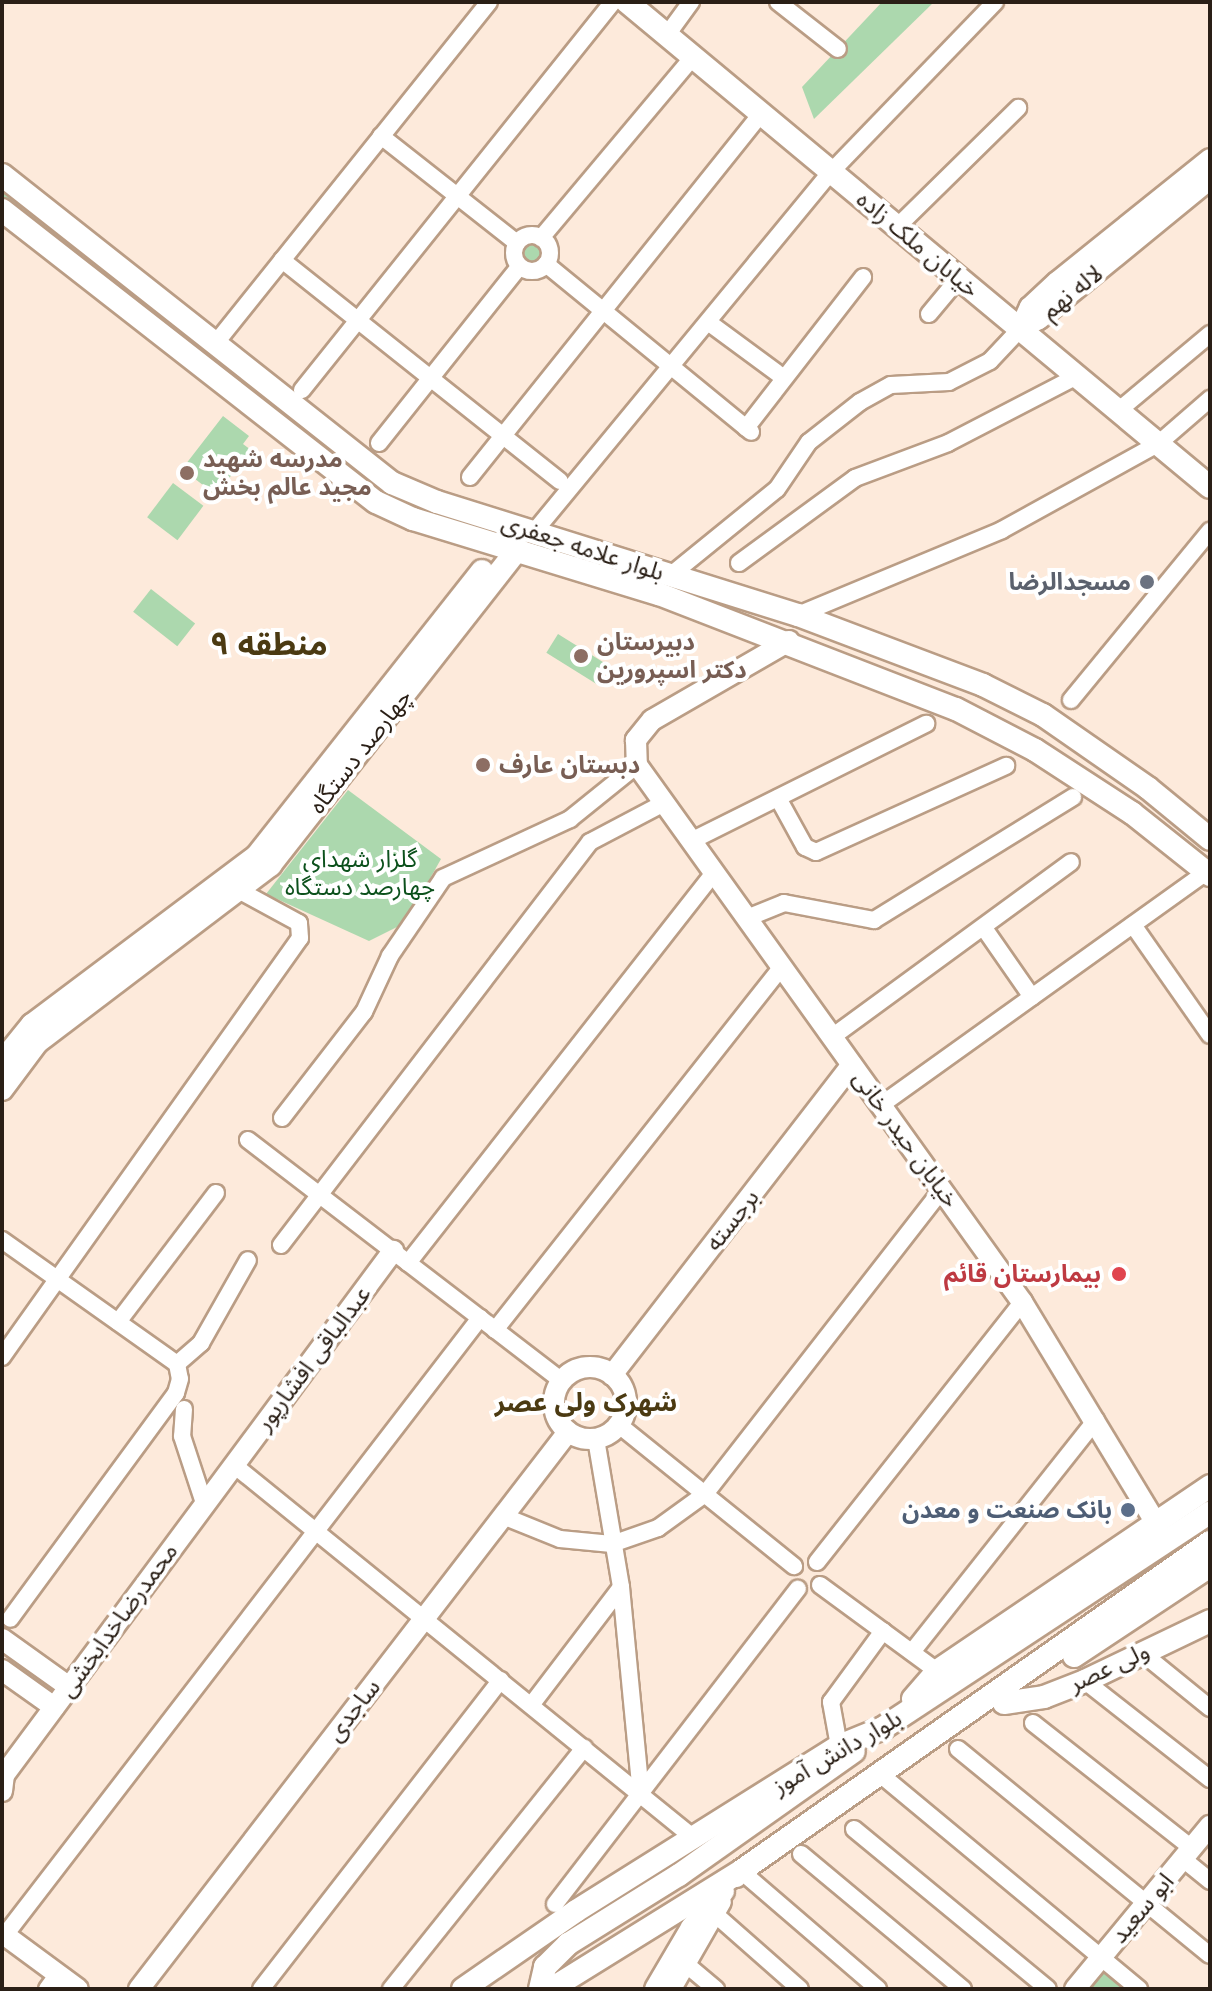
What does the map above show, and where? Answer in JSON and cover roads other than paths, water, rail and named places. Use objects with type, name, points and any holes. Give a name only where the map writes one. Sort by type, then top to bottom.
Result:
[{"type":"main road","name":"خیابان ملک زاده","points":[[627,2],[1210,487]]},
{"type":"main road","name":"بلوار علامه جعفری","points":[[2,175],[392,483],[534,532],[798,615],[972,680],[1017,702],[1148,788],[1210,839]]},
{"type":"main road","name":"بلوار علامه جعفری","points":[[2,210],[376,502],[413,519],[510,547],[789,641],[956,709],[1000,731],[1132,813],[1209,874]]},
{"type":"main road","name":"چهارصد دستگاه","points":[[2,1089],[37,1042],[264,861],[510,547]]},
{"type":"main road","points":[[956,709],[974,700],[972,680]]},
{"type":"main road","points":[[1000,731],[992,709],[1001,701],[1017,702]]},
{"type":"main road","name":"چهارصد دستگاه","points":[[2,1062],[32,1025],[231,887]]},
{"type":"main road","points":[[540,1989],[545,1967],[568,1944],[807,1789],[890,1723],[937,1671],[1157,1525],[1210,1486]]},
{"type":"main road","name":"بلوار دانش آموز","points":[[463,1989],[576,1911],[839,1746],[890,1723],[1210,1512]]},
{"type":"main road","name":"بلوار دانش آموز","points":[[551,1989],[566,1983],[741,1871],[1210,1542]]},
{"type":"main road","points":[[922,1744],[939,1741],[1004,1703],[1210,1566]]},
{"type":"main road","name":"ولی عصر","points":[[1004,1703],[1044,1697],[1209,1623]]},
{"type":"main road","points":[[656,1989],[692,1928],[741,1871]]},
{"type":"street","points":[[215,344],[489,2]]},
{"type":"street","points":[[302,390],[613,2]]},
{"type":"street","points":[[667,35],[691,2]]},
{"type":"street","points":[[778,2],[838,49]]},
{"type":"street","points":[[534,532],[831,172],[995,2]]},
{"type":"street","points":[[541,238],[693,57]]},
{"type":"street","points":[[897,227],[1018,108]]},
{"type":"street","points":[[470,477],[761,114]]},
{"type":"street","points":[[381,136],[517,243]]},
{"type":"street","name":"لاله نهم","points":[[1020,329],[1030,307],[1057,282],[1210,159]]},
{"type":"street","name":"لاله نهم","points":[[1020,329],[1039,319],[1210,179]]},
{"type":"street","points":[[530,235],[541,238],[549,247],[546,264],[536,271],[519,267],[514,256],[517,243],[530,235]]},
{"type":"street","points":[[282,260],[560,481]]},
{"type":"street","points":[[546,264],[748,430],[784,378],[863,277]]},
{"type":"street","points":[[379,443],[519,267]]},
{"type":"street","points":[[929,314],[959,278]]},
{"type":"street","points":[[708,322],[784,378]]},
{"type":"street","points":[[671,575],[777,489],[809,442],[860,402],[891,385],[949,382],[990,361],[1020,329]]},
{"type":"street","points":[[1118,411],[1210,334]]},
{"type":"street","points":[[739,563],[855,478],[948,443],[1077,376]]},
{"type":"street","points":[[798,615],[1002,530],[1158,444],[1210,399]]},
{"type":"street","points":[[1071,700],[1210,531]]},
{"type":"street","points":[[282,1118],[364,1012],[390,956],[443,878],[570,819],[637,765],[636,740],[652,720],[789,641]]},
{"type":"street","points":[[691,841],[926,724]]},
{"type":"street","name":"خیابان حیدر خانی","points":[[637,765],[1022,1302],[1157,1525]]},
{"type":"street","points":[[778,798],[805,847],[816,852],[1006,766]]},
{"type":"street","points":[[747,918],[784,903],[874,920],[1073,797]]},
{"type":"street","points":[[281,1245],[590,842],[664,803]]},
{"type":"street","points":[[832,1037],[1071,862]]},
{"type":"street","points":[[401,1257],[714,873]]},
{"type":"street","points":[[881,1105],[1209,874]]},
{"type":"street","points":[[2,1357],[300,938],[299,923],[231,887]]},
{"type":"street","points":[[1133,925],[1210,1035]]},
{"type":"street","points":[[984,928],[1032,997]]},
{"type":"street","points":[[495,1330],[782,967]]},
{"type":"street","name":"برجسته","points":[[612,1375],[852,1065]]},
{"type":"street","points":[[248,1140],[562,1381]]},
{"type":"street","points":[[503,1516],[560,1539],[612,1544],[658,1528],[705,1494],[942,1190]]},
{"type":"street","points":[[118,1322],[216,1193]]},
{"type":"street","points":[[2,1240],[177,1364]]},
{"type":"street","name":"عبدالباقی افشارپور","points":[[234,1465],[401,1257]]},
{"type":"street","points":[[10,1619],[176,1393],[177,1364],[201,1343],[248,1260]]},
{"type":"street","points":[[817,1562],[1022,1302]]},
{"type":"street","points":[[78,1989],[52,1982],[3,1934],[480,1318]]},
{"type":"street","points":[[591,1367],[612,1375],[626,1404],[619,1425],[596,1439],[568,1432],[556,1413],[562,1381],[591,1367]]},
{"type":"street","points":[[184,1409],[182,1436],[204,1503]]},
{"type":"street","points":[[912,1652],[1096,1420]]},
{"type":"street","points":[[619,1425],[794,1566]]},
{"type":"street","name":"ساجدی","points":[[139,1989],[568,1432]]},
{"type":"street","points":[[596,1439],[621,1587],[641,1794]]},
{"type":"street","points":[[234,1465],[695,1839]]},
{"type":"street","name":"محمدرضاخدابخشی","points":[[3,1783],[54,1707],[234,1465]]},
{"type":"street","points":[[794,1566],[805,1560],[817,1562]]},
{"type":"street","points":[[798,1589],[810,1591],[820,1585],[823,1573],[817,1562]]},
{"type":"street","points":[[794,1566],[792,1578],[798,1589]]},
{"type":"street","points":[[820,1585],[937,1671]]},
{"type":"street","points":[[532,1704],[621,1587]]},
{"type":"street","points":[[555,1904],[798,1589]]},
{"type":"street","points":[[839,1746],[831,1702],[883,1631]]},
{"type":"street","points":[[2,1639],[69,1687]]},
{"type":"street","points":[[1141,1652],[1210,1708]]},
{"type":"street","points":[[2,1670],[54,1707]]},
{"type":"street","points":[[261,1989],[501,1680]]},
{"type":"street","points":[[1085,1681],[1210,1779]]},
{"type":"street","points":[[1033,1723],[1187,1854],[1210,1881]]},
{"type":"street","points":[[391,1989],[584,1748]]},
{"type":"street","points":[[958,1749],[1210,1955]]},
{"type":"street","points":[[880,1774],[1139,1989]]},
{"type":"street","name":"ابو سعید","points":[[1075,1989],[1210,1826]]},
{"type":"street","points":[[854,1829],[1048,1989]]},
{"type":"street","points":[[801,1854],[963,1989]]},
{"type":"street","points":[[673,1989],[741,1871],[878,1989]]},
{"type":"street","points":[[716,1915],[800,1989]]},
{"type":"street","points":[[687,1965],[716,1989]]},
{"type":"place","name":"مدرسه شهید مجید عالم بخش","points":[[187,473]]},
{"type":"place","name":"مسجدالرضا","points":[[1147,582]]},
{"type":"place","name":"دبیرستان دکتر اسپرورین","points":[[581,656]]},
{"type":"place","name":"دبستان عارف","points":[[483,765]]},
{"type":"place","name":"بیمارستان قائم","points":[[1119,1274]]},
{"type":"place","name":"بانک صنعت و معدن","points":[[1128,1510]]},
{"type":"district","name":"منطقه ۹","points":[[269,644]]},
{"type":"district","name":"شهرک ولی عصر","points":[[586,1403]]},
{"type":"park label","name":"گلزار شهدای چهارصد دستگاه","points":[[360,873]]}]
